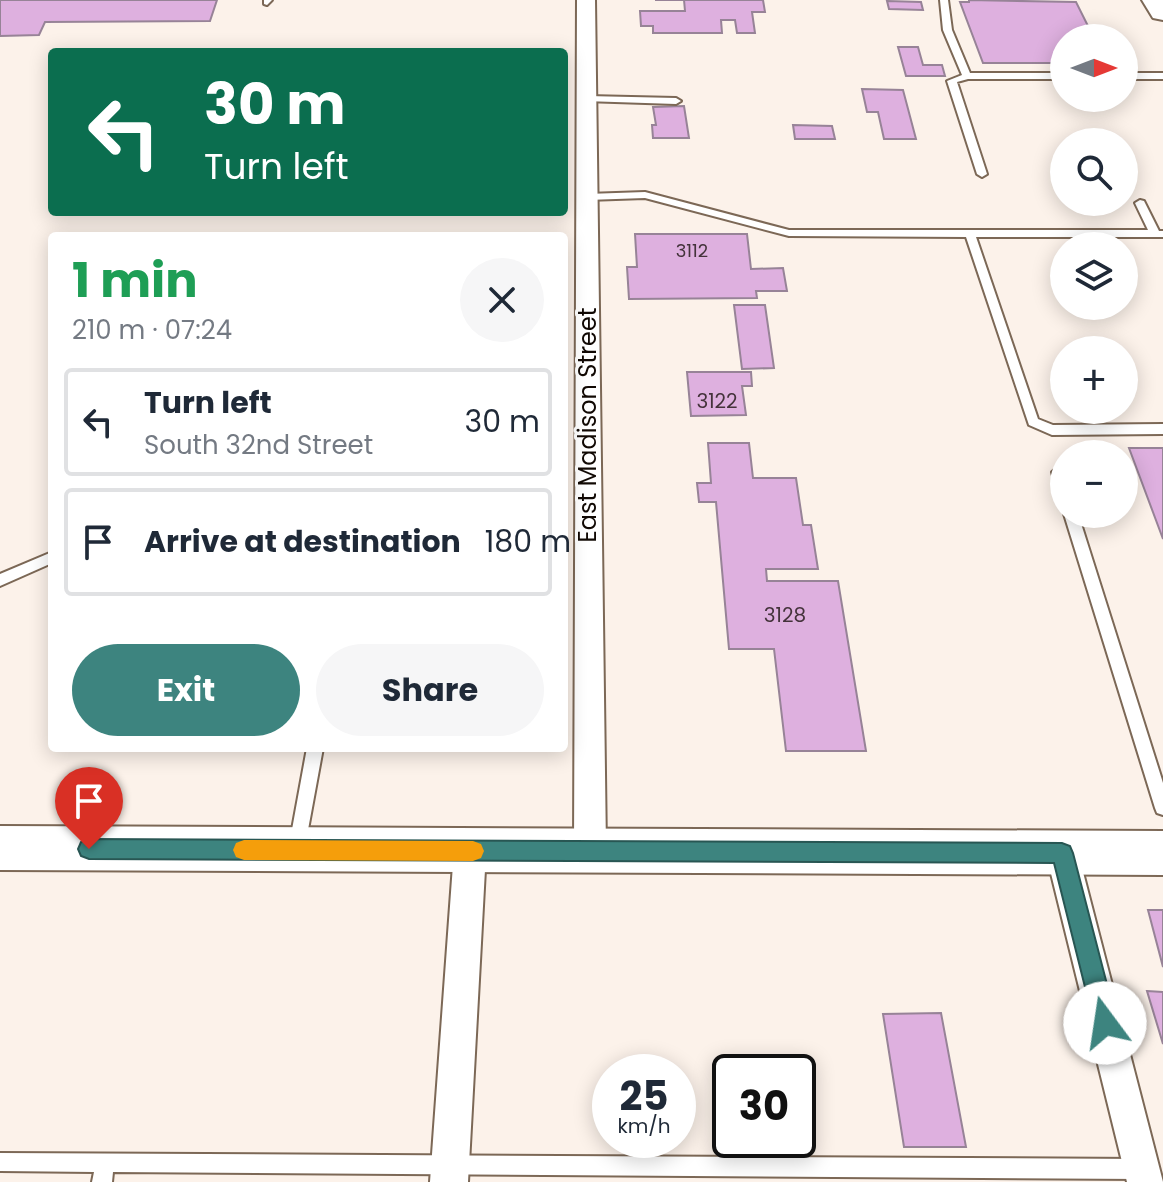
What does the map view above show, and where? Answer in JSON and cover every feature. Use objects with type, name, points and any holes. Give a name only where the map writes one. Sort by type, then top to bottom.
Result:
[{"type":"main road","points":[[1156,0],[1163,12]]},
{"type":"main road","points":[[0,848],[1163,853]]},
{"type":"street","name":"East Madison Street","points":[[586,0],[590,850]]},
{"type":"street","points":[[450,1173],[470,851]]},
{"type":"street","points":[[1062,853],[1144,1176]]},
{"type":"lane","points":[[944,0],[947,34],[967,76]]},
{"type":"lane","points":[[982,174],[952,81],[967,76],[1050,76]]},
{"type":"lane","points":[[1138,76],[1163,76]]},
{"type":"lane","points":[[587,99],[676,101]]},
{"type":"lane","points":[[587,197],[645,195],[789,233],[1159,234]]},
{"type":"lane","points":[[1140,203],[1159,234]]},
{"type":"lane","points":[[970,234],[1033,422],[1052,430],[1163,429]]},
{"type":"lane","points":[[1075,528],[1163,808]]},
{"type":"lane","points":[[0,580],[48,559]]},
{"type":"lane","points":[[296,850],[314,752]]},
{"type":"lane","points":[[0,1162],[104,1172],[1144,1176]]},
{"type":"building","points":[[0,0],[217,0],[210,21],[45,22],[39,35],[0,36]]},
{"type":"building","points":[[684,0],[763,0],[765,12],[752,12],[755,33],[737,33],[735,20],[721,20],[722,33],[653,33],[653,26],[641,26],[640,11],[685,11]]},
{"type":"building","points":[[887,1],[921,2],[923,10],[889,9]]},
{"type":"building","points":[[960,2],[1076,2],[1087,24],[1050,24],[1050,63],[983,63]]},
{"type":"building","points":[[898,47],[918,47],[923,65],[942,65],[945,76],[906,76]]},
{"type":"building","points":[[862,89],[903,90],[916,139],[884,139],[878,112],[867,112]]},
{"type":"building","points":[[684,106],[689,138],[653,138],[652,125],[656,125],[653,107]]},
{"type":"building","points":[[793,125],[832,126],[835,139],[795,139]]},
{"type":"building","points":[[635,234],[747,234],[751,269],[783,268],[787,291],[756,291],[757,298],[629,299],[627,267],[637,267]]},
{"type":"building","points":[[734,305],[765,305],[774,368],[742,369]]},
{"type":"building","points":[[687,372],[751,372],[752,386],[742,386],[746,415],[691,416]]},
{"type":"building","points":[[708,443],[749,443],[753,478],[796,478],[803,525],[811,525],[818,569],[766,569],[767,581],[838,581],[866,751],[786,751],[774,649],[729,649],[716,502],[699,502],[697,483],[711,483]]},
{"type":"building","points":[[1138,448],[1163,448],[1163,539],[1138,472]]},
{"type":"building","points":[[1148,910],[1163,910],[1163,967]]},
{"type":"building","points":[[1147,991],[1163,992],[1163,1044]]},
{"type":"building","points":[[941,1013],[966,1147],[904,1147],[883,1014]]},
{"type":"slow traffic","points":[[244,850],[473,851]]},
{"type":"route","points":[[89,849],[1062,853],[1105,1023]]}]
